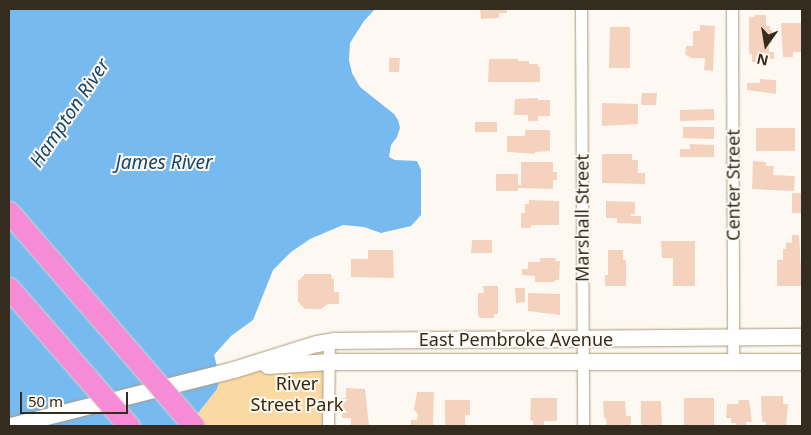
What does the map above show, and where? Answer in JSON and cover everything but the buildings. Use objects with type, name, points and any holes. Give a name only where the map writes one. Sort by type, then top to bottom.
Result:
[{"type":"highway","points":[[9,212],[194,426]]},
{"type":"highway","points":[[9,288],[129,426]]},
{"type":"main road","name":"East Pembroke Avenue","points":[[11,426],[234,370],[328,342],[802,337]]},
{"type":"main road","name":"East Pembroke Avenue","points":[[234,370],[328,362],[802,362]]},
{"type":"street","name":"Marshall Street","points":[[581,9],[583,426]]},
{"type":"street","name":"Center Street","points":[[732,9],[734,362]]},
{"type":"street","points":[[328,342],[328,426]]},
{"type":"green space","name":"River Street Park","points":[[329,361],[329,426],[188,426],[217,389],[220,378],[257,369]]},
{"type":"water","name":"James River","points":[[9,9],[375,9],[364,21],[350,43],[349,60],[352,73],[360,87],[394,114],[398,120],[400,128],[397,137],[391,145],[389,157],[395,160],[417,161],[421,170],[421,215],[411,226],[381,233],[364,227],[343,225],[310,239],[291,252],[273,270],[253,320],[231,336],[214,355],[220,378],[217,389],[188,426],[9,426]]},
{"type":"water label","name":"Hampton River","points":[[70,113]]}]
